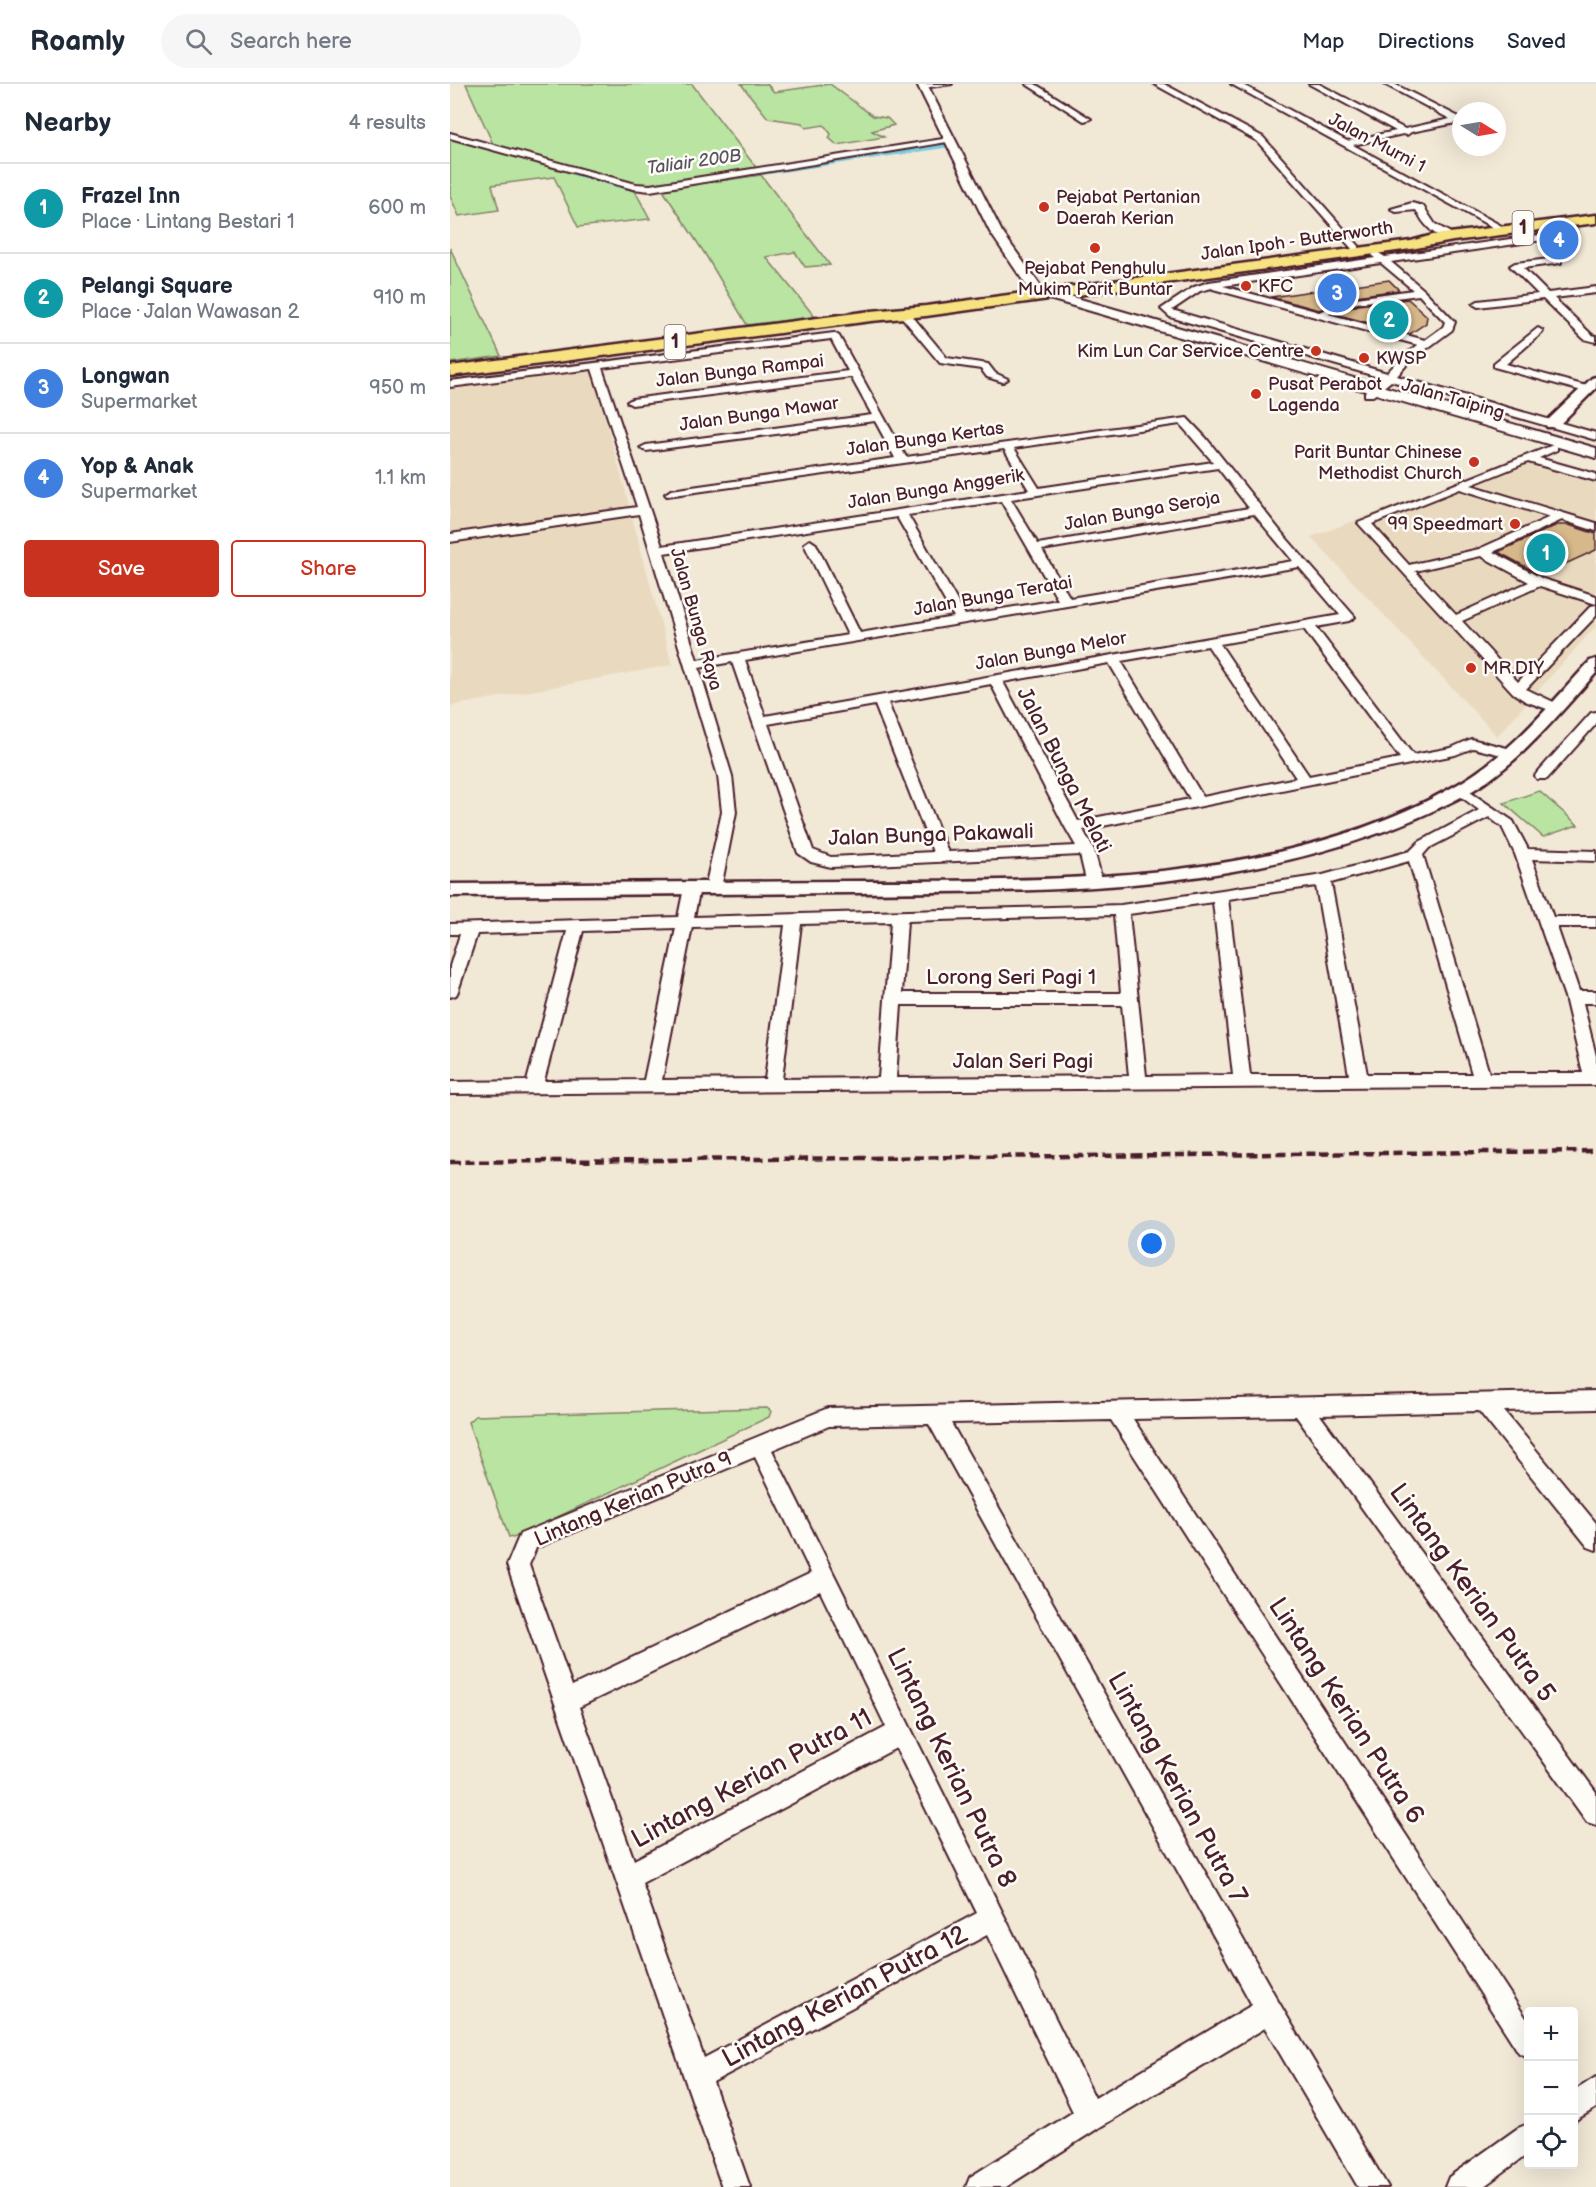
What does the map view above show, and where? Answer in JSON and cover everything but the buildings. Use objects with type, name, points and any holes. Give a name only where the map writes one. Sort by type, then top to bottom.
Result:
[{"type":"highway","name":"Jalan Ipoh - Butterworth","points":[[450,371],[902,313],[1037,293],[1114,286],[1351,251],[1443,234],[1504,230],[1596,219]]},
{"type":"highway","name":"Jalan Ipoh - Butterworth","points":[[1037,293],[1080,284],[1351,251],[1385,254],[1443,234]]},
{"type":"highway","points":[[1025,275],[1048,283],[1080,284]]},
{"type":"main road","points":[[922,85],[996,232],[1037,293]]},
{"type":"main road","points":[[1012,258],[1014,272],[1037,293]]},
{"type":"main road","points":[[1110,312],[1091,298],[1114,286]]},
{"type":"main road","name":"Jalan Taiping","points":[[1037,293],[1110,312],[1596,453]]},
{"type":"main road","name":"Jalan Taiping","points":[[1037,293],[1367,386],[1596,460]]},
{"type":"street","points":[[922,85],[948,84]]},
{"type":"street","points":[[1030,84],[1087,119]]},
{"type":"street","points":[[1158,84],[1260,139],[1351,251]]},
{"type":"street","name":"Jalan Murni 1","points":[[1235,84],[1504,230]]},
{"type":"street","points":[[1313,84],[1407,133]]},
{"type":"street","points":[[1345,144],[1407,133],[1458,120],[1388,84]]},
{"type":"street","points":[[450,135],[643,188],[949,141]]},
{"type":"street","points":[[1396,209],[1412,206],[1420,208],[1427,223],[1443,234]]},
{"type":"street","points":[[1405,360],[1390,377],[1367,386],[1174,315],[1166,309],[1197,289],[1209,285],[1385,254],[1482,247],[1574,234],[1562,223]]},
{"type":"street","points":[[1367,386],[1448,328],[1450,322],[1385,254]]},
{"type":"street","points":[[1558,261],[1515,266],[1588,337],[1596,339]]},
{"type":"street","points":[[1209,285],[1426,344]]},
{"type":"street","points":[[1478,304],[1596,290]]},
{"type":"street","points":[[1320,315],[1335,305],[1351,301],[1421,292]]},
{"type":"street","points":[[902,313],[944,361],[984,366],[991,375],[1003,379]]},
{"type":"street","points":[[1538,331],[1498,365],[1591,385]]},
{"type":"street","points":[[450,384],[834,336],[902,460]]},
{"type":"street","name":"Jalan Bunga Raya","points":[[596,366],[657,550],[725,776],[729,812],[713,888]]},
{"type":"street","name":"Jalan Bunga Rampai","points":[[632,402],[853,374]]},
{"type":"street","points":[[1390,377],[1596,437]]},
{"type":"street","points":[[1552,424],[1591,385]]},
{"type":"street","name":"Jalan Bunga Mawar","points":[[646,448],[878,417]]},
{"type":"street","name":"Jalan Bunga Kertas","points":[[671,494],[1183,420],[1221,464]]},
{"type":"street","points":[[1007,445],[1036,492]]},
{"type":"street","points":[[1554,448],[1364,523],[1518,690],[1530,698],[1555,708]]},
{"type":"street","points":[[1528,458],[1596,478]]},
{"type":"street","points":[[1221,464],[1301,563]]},
{"type":"street","name":"Jalan Bunga Anggerik","points":[[657,550],[1221,464]]},
{"type":"street","points":[[1460,485],[1596,527]]},
{"type":"street","points":[[1004,497],[1066,602]]},
{"type":"street","points":[[450,538],[644,510]]},
{"type":"street","name":"Jalan Bunga Seroja","points":[[1034,548],[1256,510]]},
{"type":"street","points":[[901,513],[960,617]]},
{"type":"street","points":[[1406,569],[1483,552],[1561,516]]},
{"type":"street","points":[[810,544],[855,638]]},
{"type":"street","points":[[1483,552],[1539,582],[1596,600]]},
{"type":"street","name":"Jalan Bunga Teratai","points":[[690,665],[1301,563]]},
{"type":"street","name":"Jalan Bunga Melor","points":[[760,721],[1349,616],[1301,563]]},
{"type":"street","points":[[1454,620],[1539,582]]},
{"type":"street","points":[[1518,690],[1596,609]]},
{"type":"street","points":[[1307,624],[1409,760]]},
{"type":"street","points":[[1211,641],[1305,781]]},
{"type":"street","name":"Jalan Bunga Pakawali","points":[[737,657],[806,853],[816,859],[831,862],[1086,850]]},
{"type":"street","points":[[1112,658],[1199,802]]},
{"type":"street","points":[[450,890],[895,886],[1094,880],[1215,867],[1292,853],[1345,839],[1404,818],[1461,790],[1510,753],[1596,664]]},
{"type":"street","name":"Jalan Bunga Melati","points":[[995,679],[1086,850],[1094,880]]},
{"type":"street","points":[[880,700],[942,856]]},
{"type":"street","points":[[1542,776],[1596,716]]},
{"type":"street","points":[[1073,827],[1455,751],[1471,743],[1510,753]]},
{"type":"street","points":[[1461,790],[1488,812],[1508,824],[1523,854],[1573,997],[1595,1078]]},
{"type":"street","points":[[450,929],[1120,910],[1323,880],[1415,854],[1424,845],[1488,812]]},
{"type":"street","points":[[1415,854],[1482,1079]]},
{"type":"street","points":[[1523,854],[1596,856]]},
{"type":"street","points":[[1323,880],[1359,1080]]},
{"type":"street","points":[[652,1086],[692,888]]},
{"type":"street","points":[[1220,896],[1242,1081]]},
{"type":"street","points":[[1120,910],[1138,1082]]},
{"type":"street","points":[[887,1084],[899,918]]},
{"type":"street","points":[[773,1085],[794,920]]},
{"type":"street","points":[[1547,922],[1596,922]]},
{"type":"street","points":[[534,1087],[576,926]]},
{"type":"street","points":[[450,991],[470,929]]},
{"type":"street","points":[[1573,997],[1596,997]]},
{"type":"street","name":"Lorong Seri Pagi 1","points":[[893,999],[1130,999]]},
{"type":"street","name":"Jalan Seri Pagi","points":[[450,1088],[1595,1078]]},
{"type":"street","name":"Lintang Kerian Putra 9","points":[[566,1701],[518,1565],[528,1540],[828,1417],[1596,1400]]},
{"type":"street","points":[[1484,1402],[1596,1540]]},
{"type":"street","name":"Lintang Kerian Putra 5","points":[[1301,1406],[1596,1813]]},
{"type":"street","name":"Lintang Kerian Putra 6","points":[[1116,1410],[1524,2038]]},
{"type":"street","name":"Lintang Kerian Putra 7","points":[[935,1415],[1269,2010],[1374,2187]]},
{"type":"street","name":"Lintang Kerian Putra 8","points":[[759,1444],[1090,2117]]},
{"type":"street","points":[[736,2187],[566,1701],[826,1577]]},
{"type":"street","name":"Lintang Kerian Putra 11","points":[[627,1877],[902,1732]]},
{"type":"street","name":"Lintang Kerian Putra 12","points":[[697,2076],[992,1919]]},
{"type":"street","points":[[980,2187],[1090,2117],[1269,2010]]},
{"type":"street","points":[[1578,2104],[1596,2091]]},
{"type":"street","points":[[1459,2187],[1524,2142]]},
{"type":"shaded area","points":[[593,371],[672,665],[450,706],[450,389]]},
{"type":"shaded area","points":[[1529,455],[1596,474],[1596,626],[1497,736],[1311,537]]},
{"type":"green space","points":[[466,84],[692,84],[758,170],[660,185],[633,185],[493,144]]},
{"type":"green space","points":[[741,84],[767,84],[774,92],[830,84],[873,116],[887,118],[894,125],[872,131],[884,137],[837,145],[829,138],[831,134],[824,125],[806,128],[802,123],[768,118]]},
{"type":"green space","points":[[450,139],[635,191],[650,219],[578,227],[554,177],[492,185],[499,210],[459,216],[450,196]]},
{"type":"green space","points":[[761,175],[830,265],[805,267],[795,252],[766,257],[815,317],[747,325],[705,254],[662,189]]},
{"type":"green space","points":[[450,248],[501,356],[450,363]]},
{"type":"green space","points":[[1539,791],[1578,825],[1543,837],[1504,803]]},
{"type":"green space","points":[[767,1408],[771,1411],[769,1417],[513,1538],[509,1537],[468,1422],[475,1416]]},
{"type":"waterway","name":"Taliair 200B","points":[[714,180],[948,145]]},
{"type":"waterway","name":"Taliair 200B","points":[[576,173],[627,188],[659,188]]},
{"type":"railway","points":[[450,1162],[1596,1151]]},
{"type":"place","name":"Pejabat Pertanian Daerah Kerian","points":[[1044,207]]},
{"type":"place","name":"Yop & Anak","points":[[1559,240]]},
{"type":"place","name":"Pejabat Penghulu Mukim Parit Buntar","points":[[1095,248]]},
{"type":"place","name":"KFC","points":[[1246,286]]},
{"type":"place","name":"Longwan","points":[[1337,293]]},
{"type":"place","name":"Pelangi Square","points":[[1389,320]]},
{"type":"place","name":"Kim Lun Car Service Centre","points":[[1316,351]]},
{"type":"place","name":"KWSP","points":[[1364,358]]},
{"type":"place","name":"Pusat Perabot Lagenda","points":[[1256,394]]},
{"type":"place","name":"Parit Buntar Chinese Methodist Church","points":[[1474,462]]},
{"type":"place","name":"99 Speedmart","points":[[1515,524]]},
{"type":"place","name":"Frazel Inn","points":[[1546,553]]},
{"type":"place","name":"MR.DIY","points":[[1471,668]]}]
